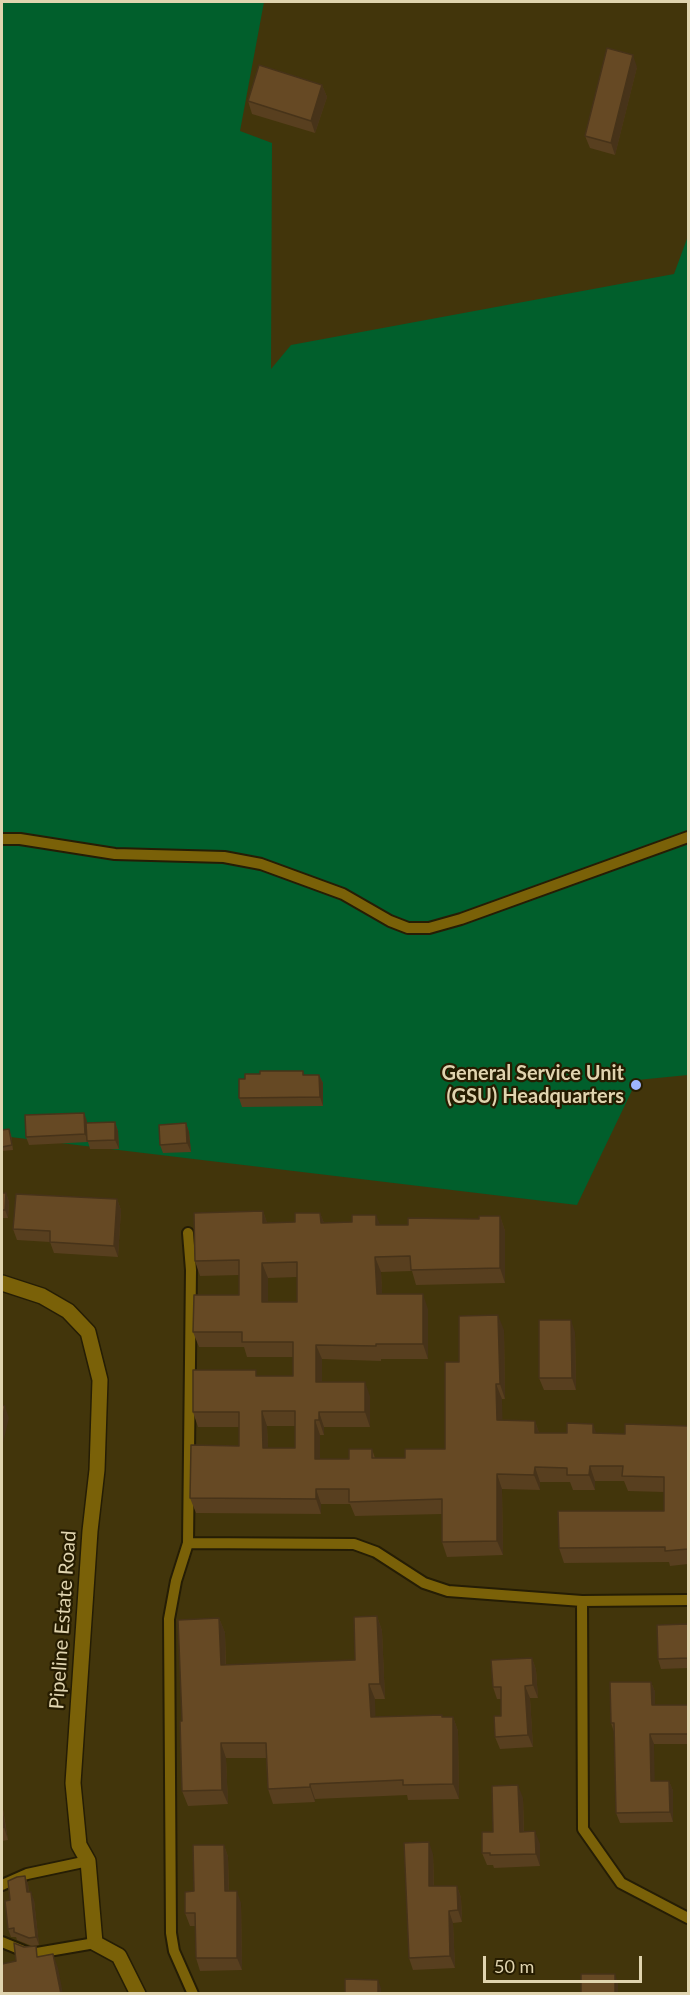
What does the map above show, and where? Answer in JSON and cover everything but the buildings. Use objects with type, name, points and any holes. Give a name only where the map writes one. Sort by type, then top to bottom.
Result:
[{"type":"street","name":"Pipeline Estate Road","points":[[2,1282],[42,1296],[69,1311],[88,1332],[100,1380],[97,1470],[90,1531],[73,1783],[80,1845],[88,1861],[95,1943]]},
{"type":"street","points":[[95,1943],[119,1956],[138,1994]]},
{"type":"lane","points":[[2,839],[115,854],[224,857],[261,864],[343,894],[390,921],[408,928],[429,928],[461,919],[688,837]]},
{"type":"lane","points":[[188,1233],[191,1270],[188,1543],[176,1581],[169,1619],[171,1910],[174,1951],[193,1994]]},
{"type":"lane","points":[[188,1543],[354,1544],[376,1552],[424,1583],[448,1591],[582,1601],[688,1600]]},
{"type":"lane","points":[[582,1601],[583,1829],[621,1883],[688,1918]]},
{"type":"lane","points":[[2,1885],[27,1874],[88,1861]]},
{"type":"lane","points":[[2,1942],[30,1954],[95,1943]]},
{"type":"green space","points":[[2,2],[264,2],[240,131],[272,143],[271,369],[291,345],[674,274],[688,236],[688,1075],[637,1080],[577,1205],[2,1136]]},
{"type":"place","name":"General Service Unit (GSU) Headquarters","points":[[636,1085]]}]
